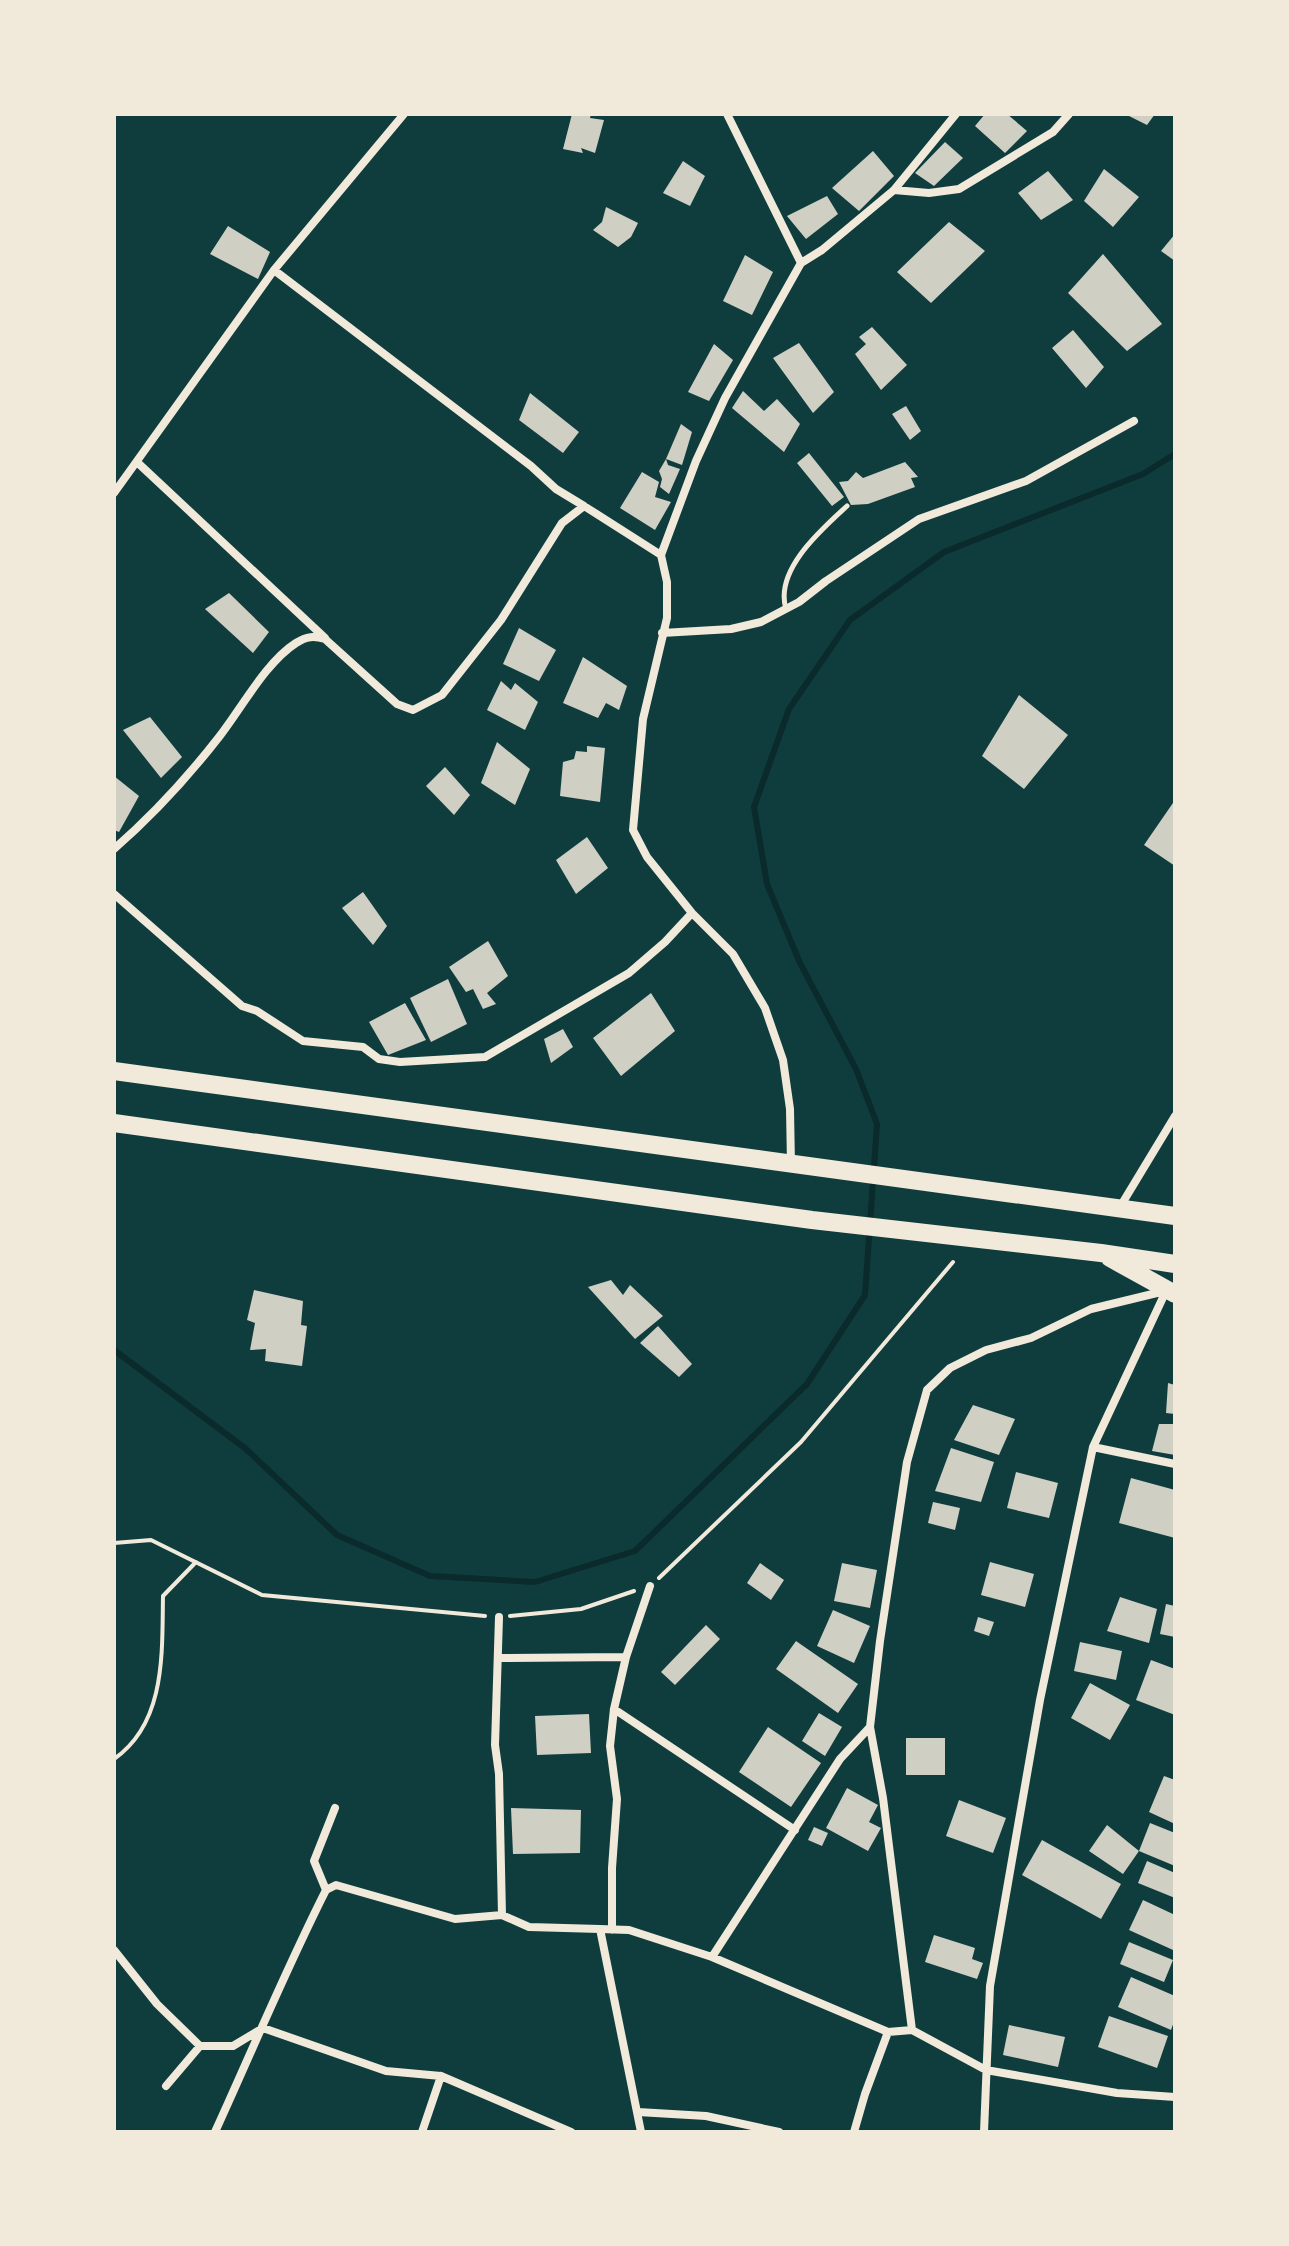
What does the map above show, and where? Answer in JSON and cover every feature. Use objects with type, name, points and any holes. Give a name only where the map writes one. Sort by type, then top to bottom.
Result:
[{"type":"highway","points":[[114,1071],[1175,1216]]},
{"type":"highway","points":[[114,1123],[812,1220],[1175,1264]]},
{"type":"highway","points":[[1110,1207],[1175,1204]]},
{"type":"highway","points":[[1101,1253],[1171,1293]]},
{"type":"street","points":[[114,493],[274,270],[404,114]]},
{"type":"street","points":[[727,114],[801,263]]},
{"type":"street","points":[[791,1165],[790,1109],[783,1060],[765,1008],[733,954],[692,913],[647,857],[633,830],[643,719],[667,618],[661,555],[696,461],[725,398],[801,263],[822,250],[894,190],[956,114]]},
{"type":"street","points":[[894,190],[929,193],[959,189],[1053,132],[1069,114]]},
{"type":"street","points":[[274,270],[531,466],[556,489],[661,555]]},
{"type":"street","points":[[662,633],[731,629],[761,622],[786,609],[919,519],[1026,481],[1134,421]]},
{"type":"street","points":[[138,463],[397,704],[413,710],[442,695],[501,620],[562,523],[584,506]]},
{"type":"street","points":[[114,849],[152,816],[217,739],[275,662],[296,643],[312,636],[325,639]]},
{"type":"street","points":[[114,894],[242,1006],[257,1011],[303,1041],[363,1047],[379,1059],[400,1062],[485,1057],[517,1041],[629,973],[692,913]]},
{"type":"street","points":[[1110,1207],[1175,1116]]},
{"type":"street","points":[[984,2132],[990,1986],[1040,1700],[1093,1447],[1171,1293]]},
{"type":"street","points":[[912,2030],[883,1798],[870,1727],[907,1462],[927,1390],[950,1368],[986,1350],[1031,1338],[1091,1309],[1171,1293]]},
{"type":"street","points":[[1093,1447],[1175,1464]]},
{"type":"street","points":[[612,1930],[617,1799],[610,1746],[614,1709],[626,1657],[650,1586]]},
{"type":"street","points":[[499,1617],[495,1745],[499,1774],[502,1915]]},
{"type":"street","points":[[498,1658],[626,1657]]},
{"type":"street","points":[[614,1709],[795,1830]]},
{"type":"street","points":[[712,1957],[840,1759],[870,1727]]},
{"type":"street","points":[[326,1890],[314,1861],[335,1808]]},
{"type":"street","points":[[215,2132],[295,1951],[326,1890],[336,1885],[455,1919],[502,1915],[529,1927],[629,1930],[712,1957],[888,2032],[912,2030],[986,2070],[1117,2093],[1175,2097]]},
{"type":"street","points":[[600,1929],[641,2132]]},
{"type":"street","points":[[114,1950],[157,2004],[200,2046],[233,2046],[263,2028]]},
{"type":"street","points":[[263,2028],[386,2071],[441,2076],[571,2132]]},
{"type":"street","points":[[854,2132],[888,2032]]},
{"type":"street","points":[[166,2086],[200,2046]]},
{"type":"street","points":[[422,2132],[441,2076]]},
{"type":"street","points":[[638,2112],[706,2116],[779,2132]]},
{"type":"lane","points":[[786,609],[784,586],[802,553],[847,506]]},
{"type":"path","points":[[114,1543],[151,1540],[262,1595],[499,1617],[581,1609],[650,1586],[801,1442],[953,1262]]},
{"type":"path","points":[[114,1759],[130,1748],[154,1706],[162,1656],[163,1596],[196,1562]]},
{"type":"building","points":[[572,114],[591,114],[590,118],[604,120],[595,153],[581,148],[583,153],[563,149]]},
{"type":"building","points":[[985,114],[1007,114],[1027,131],[1005,153],[975,126]]},
{"type":"building","points":[[1125,114],[1155,114],[1147,125]]},
{"type":"building","points":[[945,142],[963,158],[934,186],[915,173]]},
{"type":"building","points":[[873,151],[894,176],[859,211],[832,188]]},
{"type":"building","points":[[683,161],[705,176],[690,206],[663,193]]},
{"type":"building","points":[[1104,169],[1139,197],[1113,227],[1084,201]]},
{"type":"building","points":[[1048,171],[1073,200],[1041,220],[1018,193]]},
{"type":"building","points":[[827,196],[838,214],[806,239],[787,216]]},
{"type":"building","points":[[606,207],[638,223],[631,237],[618,247],[593,230],[602,222]]},
{"type":"building","points":[[949,222],[985,251],[931,303],[897,272]]},
{"type":"building","points":[[228,226],[270,252],[258,279],[210,254]]},
{"type":"building","points":[[1175,234],[1175,261],[1161,251]]},
{"type":"building","points":[[1103,254],[1162,324],[1127,351],[1068,293]]},
{"type":"building","points":[[745,255],[773,272],[752,315],[723,301]]},
{"type":"building","points":[[872,327],[907,365],[881,390],[855,354],[866,344],[859,337]]},
{"type":"building","points":[[1073,330],[1104,367],[1086,388],[1052,348]]},
{"type":"building","points":[[799,343],[834,392],[813,413],[773,358]]},
{"type":"building","points":[[714,344],[733,360],[709,401],[688,392]]},
{"type":"building","points":[[743,391],[764,411],[777,399],[800,424],[784,452],[732,408]]},
{"type":"building","points":[[530,393],[579,432],[563,453],[519,420]]},
{"type":"building","points":[[906,406],[921,431],[910,440],[892,414]]},
{"type":"building","points":[[681,424],[692,432],[682,465],[666,459]]},
{"type":"building","points":[[809,453],[844,497],[832,506],[797,463]]},
{"type":"building","points":[[666,459],[668,465],[680,469],[669,494],[660,487],[662,479],[659,471]]},
{"type":"building","points":[[905,462],[918,477],[911,478],[915,487],[868,504],[851,505],[839,482],[848,481],[856,472],[863,478]]},
{"type":"building","points":[[642,472],[659,482],[655,497],[671,502],[655,530],[620,508]]},
{"type":"building","points":[[229,593],[269,632],[253,653],[205,609]]},
{"type":"building","points":[[519,628],[556,650],[539,681],[503,664]]},
{"type":"building","points":[[583,657],[627,686],[619,710],[606,703],[598,718],[563,703]]},
{"type":"building","points":[[501,681],[511,690],[515,683],[538,702],[525,730],[487,710]]},
{"type":"building","points":[[1019,695],[1068,735],[1024,789],[982,756]]},
{"type":"building","points":[[150,717],[182,757],[161,778],[123,730]]},
{"type":"building","points":[[497,742],[530,769],[515,805],[481,783]]},
{"type":"building","points":[[587,746],[605,748],[600,802],[560,796],[563,762],[574,759],[576,751],[587,752]]},
{"type":"building","points":[[445,767],[470,795],[454,815],[426,786]]},
{"type":"building","points":[[114,776],[139,796],[119,832],[114,830]]},
{"type":"building","points":[[1175,800],[1175,866],[1144,845]]},
{"type":"building","points":[[587,837],[608,868],[576,894],[556,860]]},
{"type":"building","points":[[363,892],[387,926],[373,945],[342,908]]},
{"type":"building","points":[[488,941],[508,976],[487,993],[496,1004],[483,1009],[473,989],[466,992],[449,967]]},
{"type":"building","points":[[448,979],[467,1024],[431,1042],[410,998]]},
{"type":"building","points":[[651,993],[675,1031],[621,1076],[593,1038]]},
{"type":"building","points":[[405,1003],[426,1040],[388,1055],[369,1022]]},
{"type":"building","points":[[563,1029],[573,1047],[551,1063],[544,1039]]},
{"type":"building","points":[[611,1280],[623,1295],[630,1285],[663,1316],[635,1339],[588,1287]]},
{"type":"building","points":[[254,1290],[303,1301],[301,1325],[307,1326],[302,1366],[265,1361],[266,1349],[250,1350],[255,1323],[247,1320]]},
{"type":"building","points":[[658,1326],[692,1364],[679,1377],[640,1343]]},
{"type":"building","points":[[1168,1383],[1175,1385],[1175,1414],[1166,1413]]},
{"type":"building","points":[[973,1405],[1015,1419],[999,1455],[954,1440]]},
{"type":"building","points":[[1159,1424],[1175,1424],[1175,1455],[1152,1451]]},
{"type":"building","points":[[951,1448],[994,1462],[981,1502],[935,1491]]},
{"type":"building","points":[[1016,1472],[1058,1483],[1049,1518],[1007,1508]]},
{"type":"building","points":[[1131,1478],[1175,1490],[1175,1538],[1119,1523]]},
{"type":"building","points":[[933,1502],[960,1508],[955,1530],[928,1523]]},
{"type":"building","points":[[990,1562],[1034,1574],[1025,1607],[981,1595]]},
{"type":"building","points":[[760,1563],[784,1580],[771,1600],[747,1583]]},
{"type":"building","points":[[842,1563],[877,1570],[870,1608],[834,1601]]},
{"type":"building","points":[[1120,1597],[1157,1609],[1149,1643],[1107,1631]]},
{"type":"building","points":[[1166,1604],[1175,1606],[1175,1637],[1160,1634]]},
{"type":"building","points":[[833,1610],[870,1626],[854,1663],[817,1646]]},
{"type":"building","points":[[978,1617],[994,1622],[989,1636],[974,1631]]},
{"type":"building","points":[[706,1625],[720,1639],[675,1685],[661,1672]]},
{"type":"building","points":[[796,1641],[858,1684],[838,1713],[776,1669]]},
{"type":"building","points":[[1080,1642],[1122,1651],[1116,1680],[1074,1671]]},
{"type":"building","points":[[1151,1660],[1175,1669],[1175,1715],[1136,1700]]},
{"type":"building","points":[[1090,1683],[1130,1705],[1110,1740],[1071,1718]]},
{"type":"building","points":[[819,1713],[842,1727],[825,1756],[802,1741]]},
{"type":"building","points":[[589,1714],[591,1753],[537,1755],[535,1716]]},
{"type":"building","points":[[768,1727],[821,1763],[791,1807],[739,1772]]},
{"type":"building","points":[[906,1738],[945,1738],[945,1775],[906,1775]]},
{"type":"building","points":[[1164,1776],[1175,1780],[1175,1824],[1149,1812]]},
{"type":"building","points":[[847,1788],[878,1805],[869,1822],[881,1828],[868,1851],[826,1828]]},
{"type":"building","points":[[959,1800],[1006,1818],[993,1853],[946,1836]]},
{"type":"building","points":[[511,1808],[581,1810],[580,1853],[513,1854]]},
{"type":"building","points":[[1150,1823],[1175,1833],[1175,1866],[1139,1851]]},
{"type":"building","points":[[1107,1825],[1139,1851],[1123,1874],[1089,1851]]},
{"type":"building","points":[[814,1827],[828,1833],[822,1846],[808,1840]]},
{"type":"building","points":[[1042,1840],[1121,1884],[1101,1919],[1022,1875]]},
{"type":"building","points":[[1147,1861],[1175,1873],[1175,1898],[1138,1883]]},
{"type":"building","points":[[1143,1900],[1175,1915],[1173,1950],[1129,1930]]},
{"type":"building","points":[[934,1935],[975,1948],[972,1959],[983,1963],[977,1979],[925,1962]]},
{"type":"building","points":[[1129,1942],[1173,1960],[1164,1982],[1120,1964]]},
{"type":"building","points":[[1131,1977],[1175,1996],[1175,2019],[1171,2030],[1118,2007]]},
{"type":"building","points":[[1109,2016],[1168,2036],[1157,2068],[1098,2047]]},
{"type":"building","points":[[1009,2025],[1065,2037],[1058,2067],[1003,2055]]},
{"type":"waterway","points":[[114,1350],[246,1449],[337,1535],[430,1576],[535,1582],[635,1551],[807,1384],[865,1295],[877,1124],[856,1069],[800,963],[767,884],[754,807],[789,709],[850,620],[944,552],[1143,474],[1175,454]]}]
